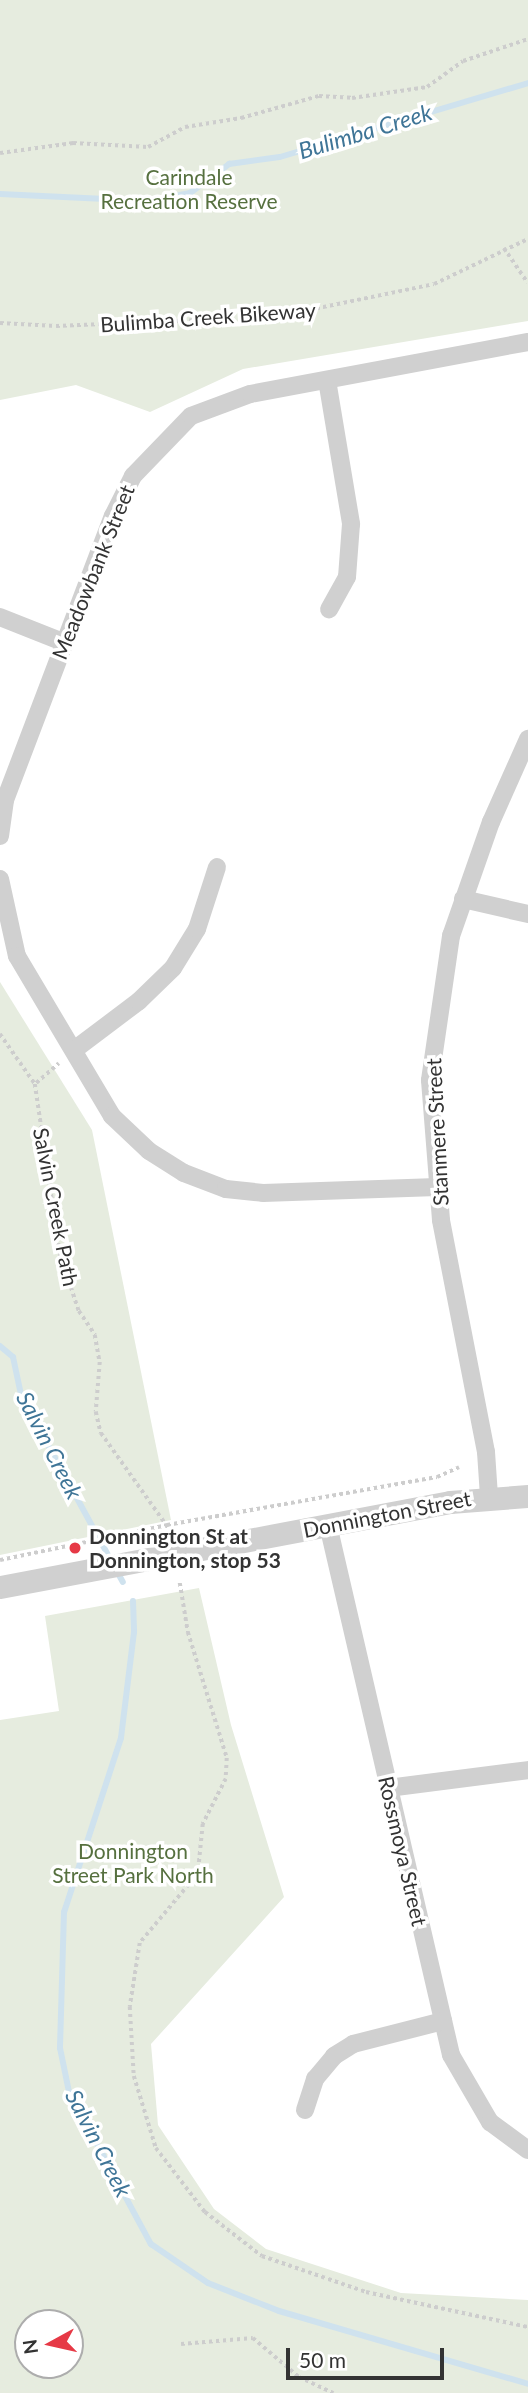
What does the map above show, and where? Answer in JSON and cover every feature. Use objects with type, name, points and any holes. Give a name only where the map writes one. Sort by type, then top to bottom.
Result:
[{"type":"street","name":"Meadowbank Street","points":[[0,836],[5,800],[63,642],[133,476],[191,416],[250,394],[528,342]]},
{"type":"street","points":[[327,380],[351,524],[347,576],[329,609]]},
{"type":"street","points":[[0,617],[63,642]]},
{"type":"street","name":"Stanmere Street","points":[[489,1496],[486,1452],[437,1187],[431,1067],[451,936],[463,899],[528,739]]},
{"type":"street","points":[[74,1051],[139,1001],[173,968],[197,929],[217,867]]},
{"type":"street","points":[[0,879],[17,956],[112,1116],[149,1151],[184,1173],[226,1189],[263,1193],[437,1187]]},
{"type":"street","points":[[463,899],[528,914]]},
{"type":"street","name":"Donnington Street","points":[[0,1587],[489,1496],[528,1496]]},
{"type":"street","name":"Rossmoya Street","points":[[328,1525],[452,2055],[467,2088],[490,2122],[528,2150]]},
{"type":"street","points":[[388,1788],[528,1770]]},
{"type":"street","points":[[305,2110],[316,2079],[334,2056],[353,2044],[443,2021]]},
{"type":"path","points":[[0,153],[72,143],[148,147],[185,127],[242,118],[319,96],[352,98],[427,87],[463,61],[528,39]]},
{"type":"path","name":"Bulimba Creek Bikeway","points":[[0,323],[56,326],[275,317],[434,285],[504,248],[528,239]]},
{"type":"path","points":[[504,248],[528,284]]},
{"type":"path","name":"Salvin Creek Path","points":[[0,1034],[35,1084],[60,1254],[79,1311],[95,1335],[100,1362],[96,1412],[101,1433],[170,1530]]},
{"type":"path","points":[[35,1084],[57,1065]]},
{"type":"path","points":[[0,1560],[167,1525],[437,1477],[459,1467]]},
{"type":"path","points":[[180,1583],[188,1632],[227,1758],[226,1779],[203,1824],[198,1874],[140,1943],[130,2007],[134,2076],[156,2148],[205,2212],[262,2256],[366,2292],[528,2327]]},
{"type":"path","points":[[181,2344],[253,2338],[299,2377],[333,2393]]},
{"type":"green space","name":"Carindale Recreation Reserve","points":[[0,0],[528,0],[528,321],[243,369],[150,412],[76,385],[0,400]]},
{"type":"green space","points":[[0,982],[92,1130],[171,1520],[0,1555]]},
{"type":"green space","name":"Donnington Street Park North","points":[[199,1588],[231,1725],[284,1897],[151,2044],[158,2125],[214,2209],[266,2249],[401,2293],[528,2300],[528,2393],[0,2393],[0,1720],[59,1711],[45,1616]]},
{"type":"waterway","name":"Bulimba Creek","points":[[0,194],[148,201],[190,193],[229,164],[280,157],[528,83]]},
{"type":"waterway","name":"Salvin Creek","points":[[0,1346],[13,1357],[21,1396],[123,1582]]},
{"type":"waterway","name":"Salvin Creek","points":[[133,1601],[134,1632],[121,1738],[64,1912],[60,2048],[69,2092],[151,2244],[208,2283],[279,2311],[528,2384]]},
{"type":"place","name":"Donnington St at Donnington, stop 53","points":[[75,1548]]}]
